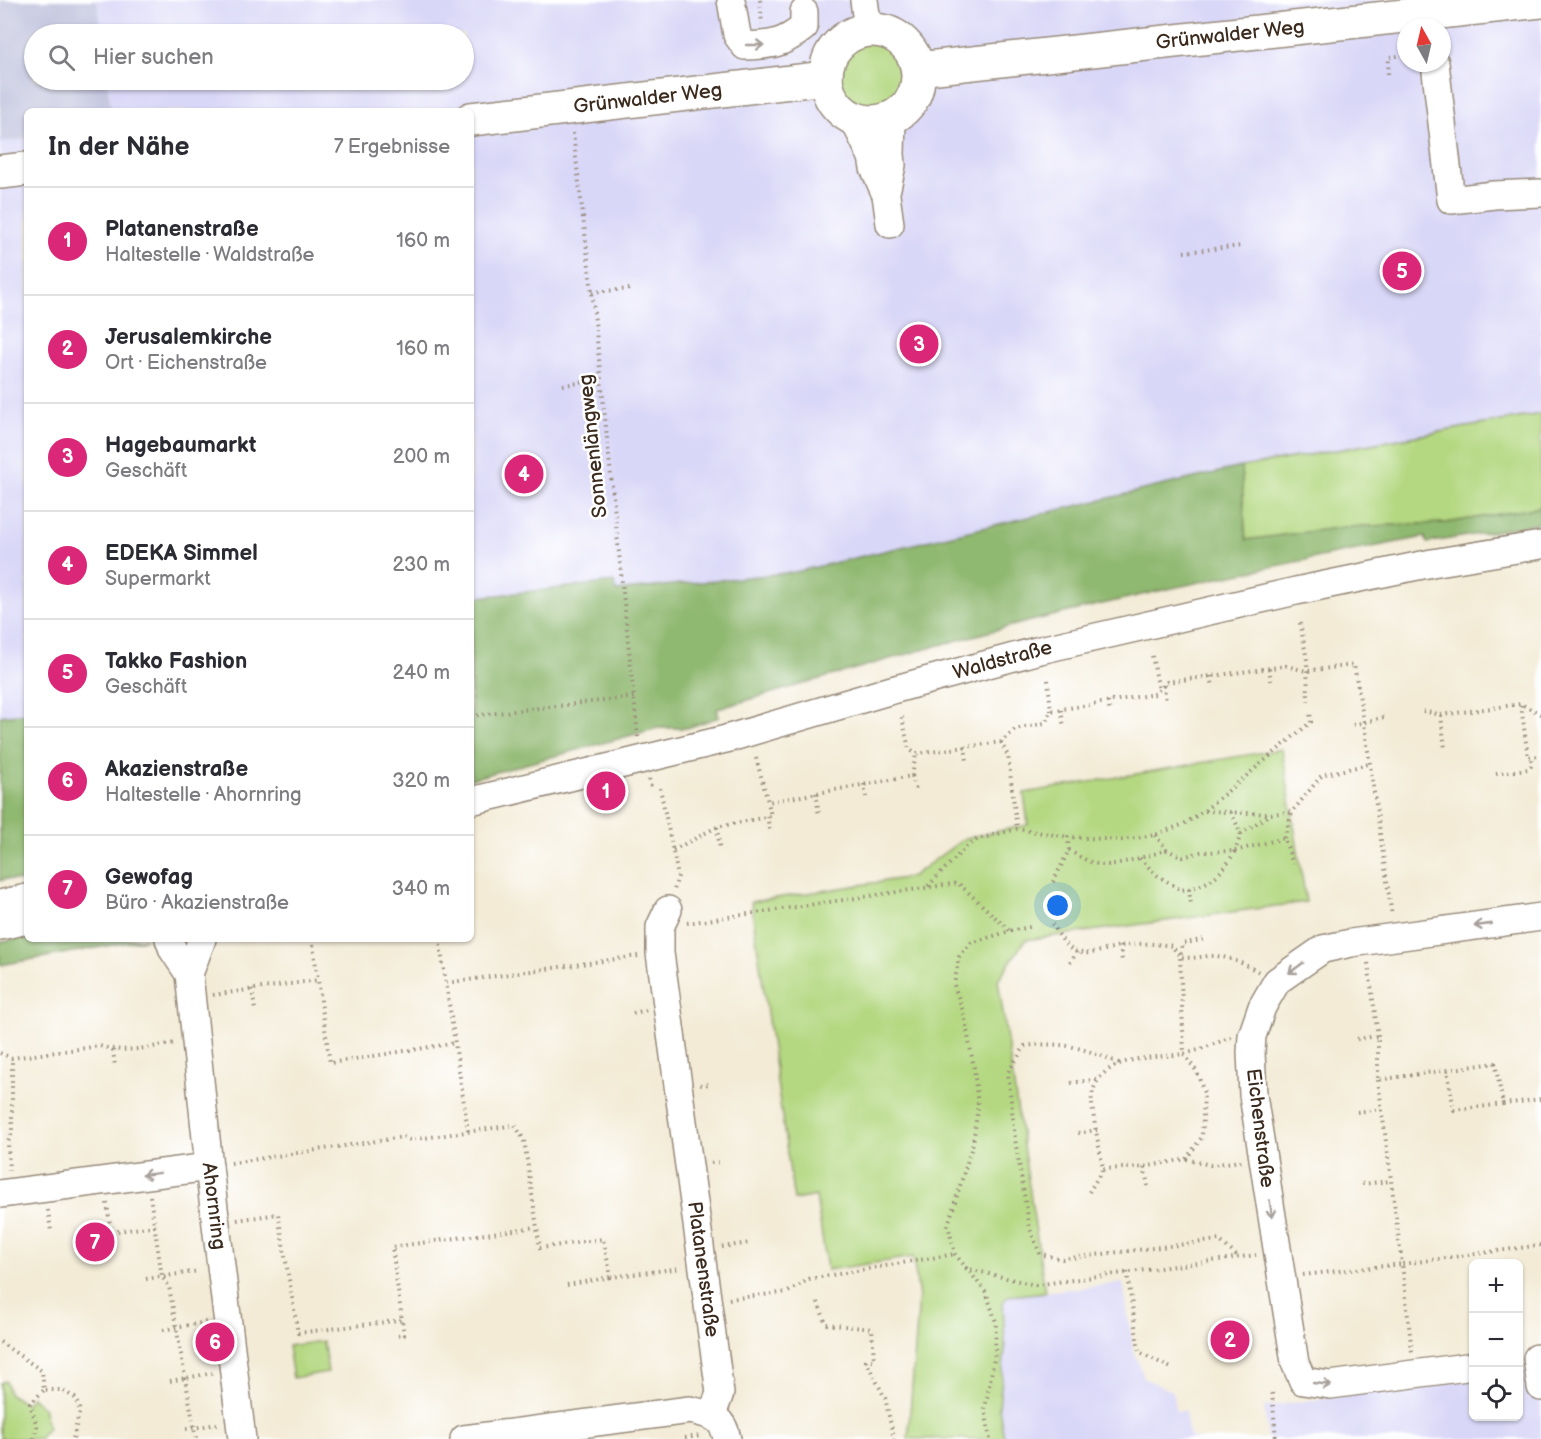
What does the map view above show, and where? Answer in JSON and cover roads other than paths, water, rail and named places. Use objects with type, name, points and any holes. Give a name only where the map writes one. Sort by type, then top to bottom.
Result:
[{"type":"main road","name":"Grünwalder Weg","points":[[1443,18],[1541,1]]},
{"type":"main road","points":[[866,15],[879,30],[899,38],[908,47],[918,69],[918,84],[913,98],[904,110],[892,118],[872,122],[853,118],[834,102],[828,91],[826,78],[833,52],[842,41],[854,34],[866,15]]},
{"type":"main road","name":"Grünwalder Weg","points":[[918,69],[1397,23]]},
{"type":"main road","name":"Grünwalder Weg","points":[[474,119],[826,78]]},
{"type":"main road","points":[[0,172],[24,170]]},
{"type":"street","points":[[731,0],[737,35],[746,45],[764,45],[788,39],[804,27],[804,12]]},
{"type":"street","points":[[1436,72],[1450,200],[1541,193]]},
{"type":"street","points":[[853,118],[872,157],[874,168],[886,195],[890,224]]},
{"type":"street","points":[[886,195],[892,165],[892,118]]},
{"type":"street","name":"Waldstraße","points":[[474,800],[644,760],[1040,650],[1432,562],[1541,545]]},
{"type":"street","points":[[0,904],[24,899]]},
{"type":"street","name":"Eichenstraße","points":[[1469,1367],[1330,1385],[1304,1381],[1295,1363],[1262,1158],[1254,1095],[1252,1036],[1262,1006],[1277,981],[1323,949],[1365,941],[1541,917]]},
{"type":"street","points":[[0,926],[24,921]]},
{"type":"street","name":"Platanenstraße","points":[[663,930],[720,1393],[712,1415]]},
{"type":"street","name":"Ahornring","points":[[170,942],[190,986],[242,1439]]},
{"type":"street","name":"Ahornring","points":[[190,986],[202,942]]},
{"type":"street","points":[[5,1194],[209,1167]]},
{"type":"street","points":[[1532,1358],[1541,1387]]},
{"type":"street","points":[[464,1439],[690,1410],[712,1415],[725,1428],[727,1439]]},
{"type":"place","name":"Takko Fashion","points":[[1402,271]]},
{"type":"place","name":"Hagebaumarkt","points":[[919,344]]},
{"type":"place","name":"EDEKA Simmel","points":[[524,474]]},
{"type":"place","name":"Platanenstraße","points":[[606,791]]},
{"type":"place","name":"Gewofag","points":[[95,1242]]},
{"type":"place","name":"Jerusalemkirche","points":[[1230,1340]]},
{"type":"place","name":"Akazienstraße","points":[[215,1342]]}]
